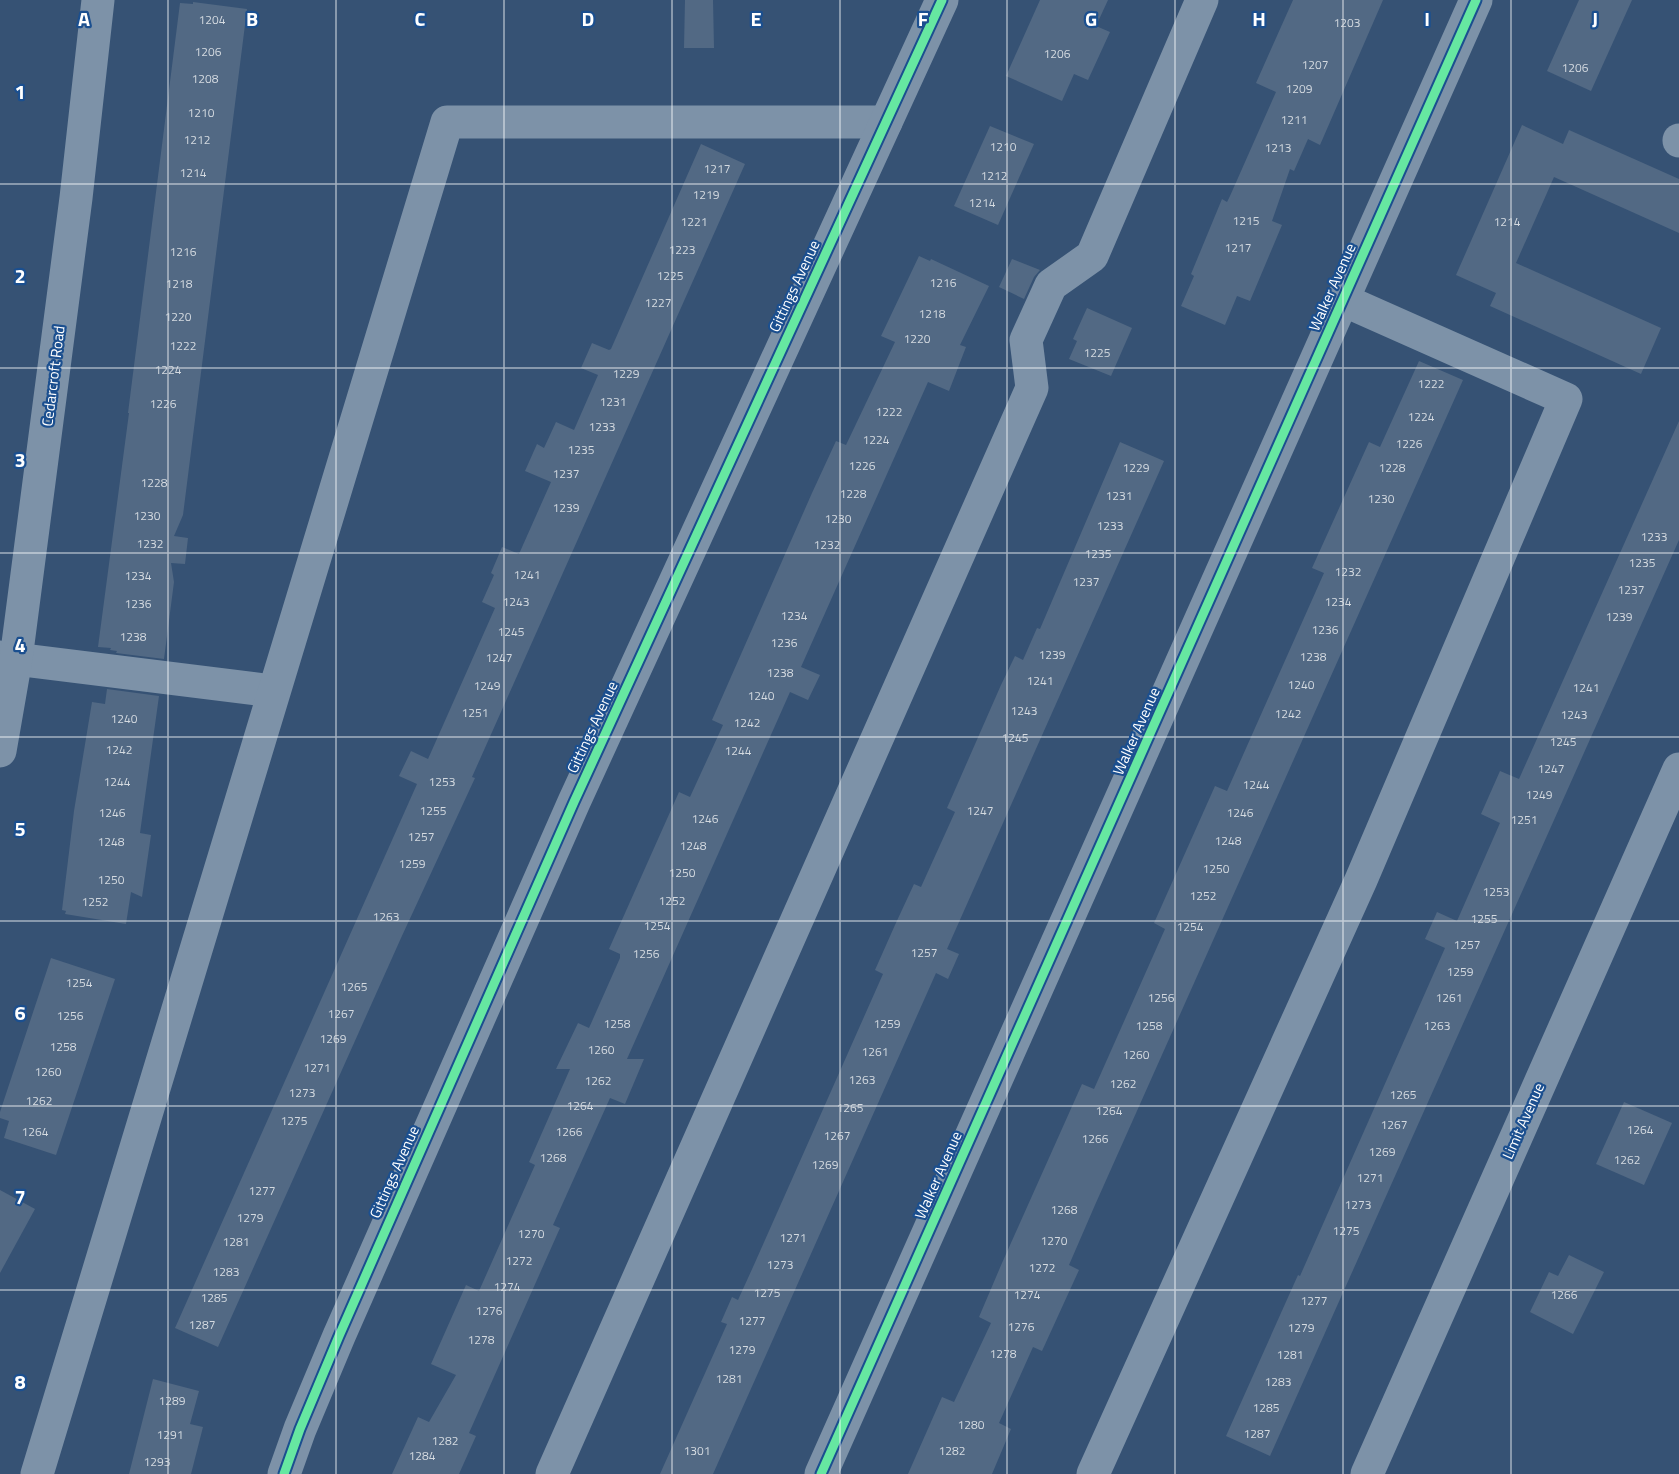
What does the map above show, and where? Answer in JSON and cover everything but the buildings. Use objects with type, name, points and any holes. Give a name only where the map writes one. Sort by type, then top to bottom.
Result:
[{"type":"street","name":"Cedarcroft Road","points":[[0,751],[8,658],[76,198],[98,0]]},
{"type":"street","name":"Gittings Avenue","points":[[284,1474],[339,1336],[574,802],[942,0]]},
{"type":"street","points":[[552,1474],[1032,388],[1026,340],[1052,285],[1092,256],[1202,0]]},
{"type":"street","name":"Walker Avenue","points":[[821,1474],[1476,0]]},
{"type":"street","points":[[37,1474],[447,122],[886,122]]},
{"type":"street","points":[[1093,1474],[1361,880],[1566,399],[1343,300]]},
{"type":"street","points":[[8,658],[273,691]]},
{"type":"street","name":"Limit Avenue","points":[[1366,1474],[1679,769]]},
{"type":"cycle path","points":[[284,1474],[339,1336],[574,802],[942,0]]},
{"type":"cycle path","points":[[821,1474],[1476,0]]}]
